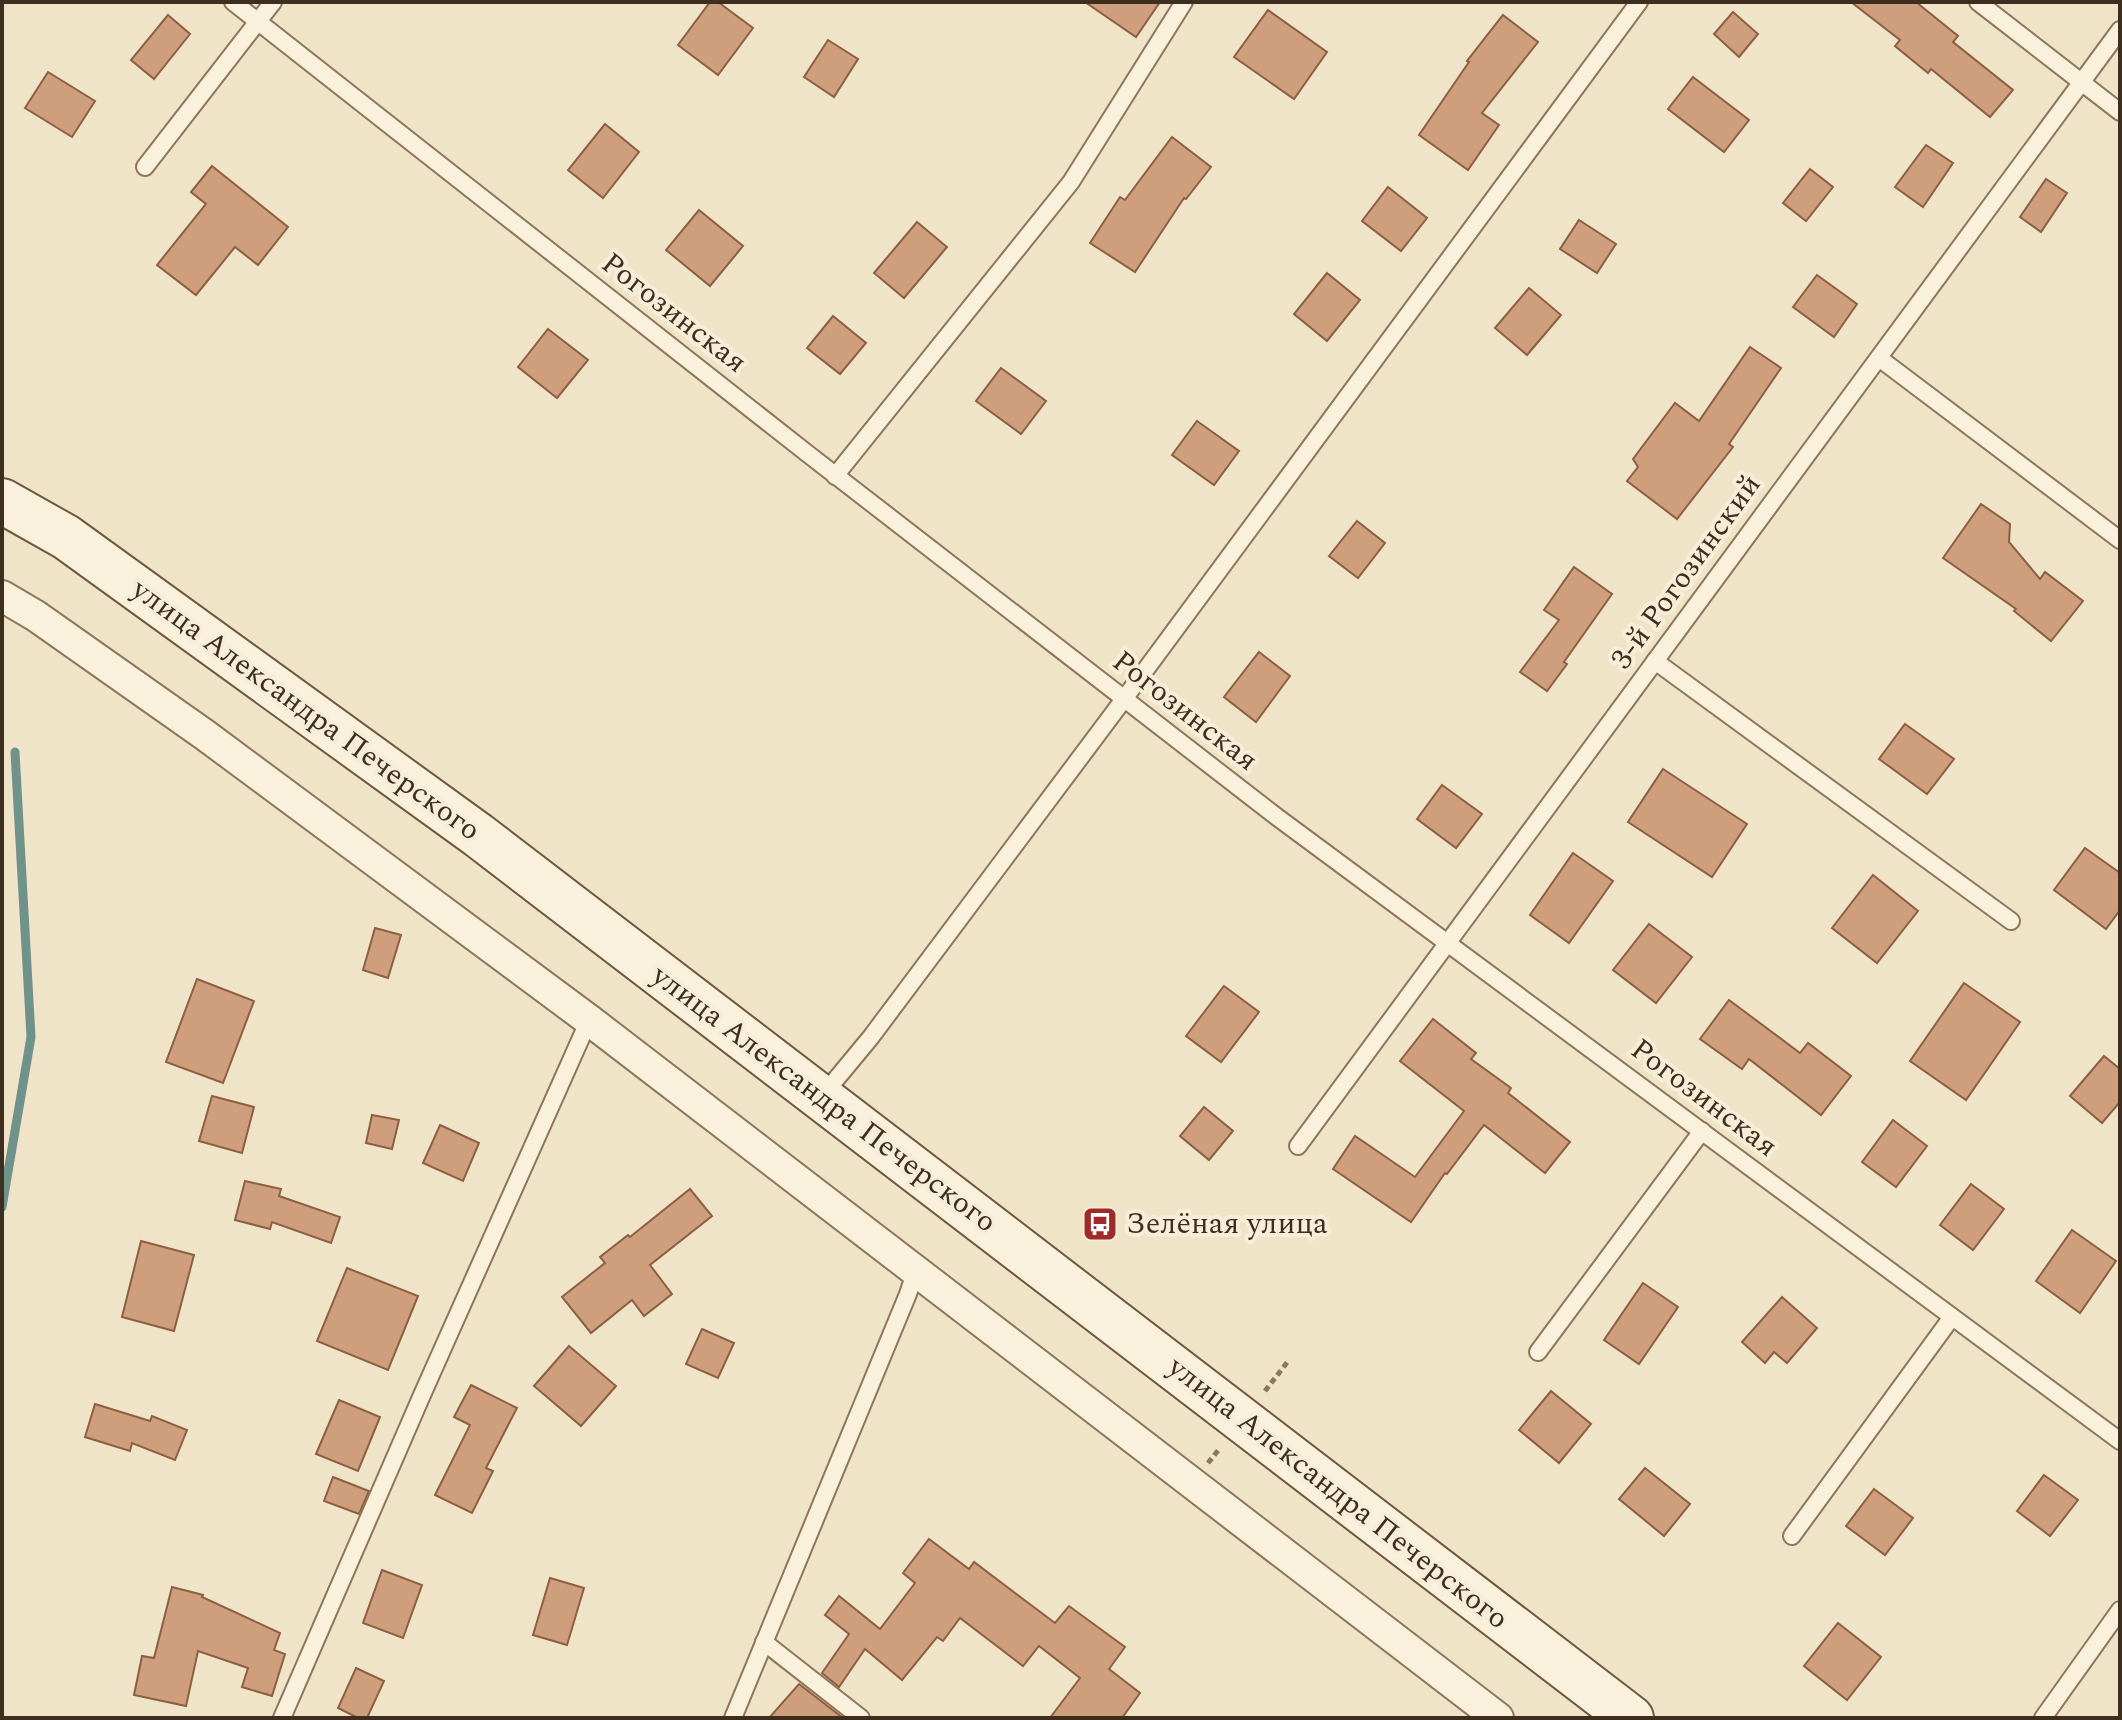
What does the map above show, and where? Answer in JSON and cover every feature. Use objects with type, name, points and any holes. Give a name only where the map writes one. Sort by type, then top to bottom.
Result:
[{"type":"main road","name":"улица Александра Печерского","points":[[2,501],[66,537],[478,835],[1631,1718]]},
{"type":"street","points":[[2,596],[36,616],[205,735],[589,1020],[1498,1718]]},
{"type":"lane","name":"Рогозинская","points":[[233,2],[835,476],[1277,817],[2120,1441]]},
{"type":"lane","points":[[145,167],[273,2]]},
{"type":"lane","points":[[835,476],[1071,182],[1184,2]]},
{"type":"lane","points":[[822,1096],[871,1037],[1124,699],[1639,2]]},
{"type":"lane","points":[[1978,2],[2120,112]]},
{"type":"lane","name":"3-й Рогозинский","points":[[1298,1146],[2120,30]]},
{"type":"lane","points":[[1879,358],[2120,540]]},
{"type":"lane","points":[[1655,661],[2011,921]]},
{"type":"lane","points":[[282,1718],[589,1020]]},
{"type":"lane","points":[[1538,1352],[1702,1131]]},
{"type":"lane","points":[[733,1718],[916,1270]]},
{"type":"lane","points":[[1792,1536],[1952,1317]]},
{"type":"lane","points":[[2043,1718],[2120,1610]]},
{"type":"lane","points":[[764,1642],[861,1718]]},
{"type":"path","points":[[1265,1391],[1289,1360]]},
{"type":"building","points":[[710,2],[718,2],[753,28],[718,75],[678,45]]},
{"type":"building","points":[[1085,2],[1160,2],[1136,37]]},
{"type":"building","points":[[1851,2],[1916,2],[1958,36],[1953,42],[2013,90],[1990,117],[1931,69],[1928,73],[1895,46],[1900,40]]},
{"type":"building","points":[[1268,10],[1327,52],[1294,99],[1234,57]]},
{"type":"building","points":[[1733,12],[1758,34],[1739,57],[1714,34]]},
{"type":"building","points":[[168,15],[190,34],[154,79],[131,60]]},
{"type":"building","points":[[1503,15],[1538,42],[1482,113],[1499,125],[1468,170],[1419,135],[1467,61]]},
{"type":"building","points":[[828,40],[858,59],[834,97],[804,77]]},
{"type":"building","points":[[48,72],[95,101],[72,137],[25,108]]},
{"type":"building","points":[[1693,77],[1749,120],[1724,152],[1668,109]]},
{"type":"building","points":[[605,124],[639,152],[603,198],[568,170]]},
{"type":"building","points":[[1172,137],[1211,167],[1184,198],[1135,272],[1090,243],[1120,197],[1125,200]]},
{"type":"building","points":[[1926,145],[1953,163],[1923,207],[1895,187]]},
{"type":"building","points":[[212,166],[288,227],[258,265],[235,247],[196,295],[157,265],[206,204],[191,192]]},
{"type":"building","points":[[1810,169],[1833,187],[1806,221],[1783,203]]},
{"type":"building","points":[[2046,179],[2067,193],[2041,232],[2020,217]]},
{"type":"building","points":[[1388,187],[1427,218],[1401,251],[1362,221]]},
{"type":"building","points":[[699,210],[743,246],[710,286],[666,250]]},
{"type":"building","points":[[1579,220],[1616,244],[1597,273],[1560,249]]},
{"type":"building","points":[[917,222],[947,247],[904,298],[874,273]]},
{"type":"building","points":[[1327,273],[1360,300],[1327,341],[1294,314]]},
{"type":"building","points":[[1817,275],[1857,304],[1834,337],[1793,307]]},
{"type":"building","points":[[1529,288],[1561,315],[1527,355],[1495,328]]},
{"type":"building","points":[[833,316],[866,343],[840,374],[807,348]]},
{"type":"building","points":[[548,329],[588,360],[557,398],[518,367]]},
{"type":"building","points":[[1750,347],[1781,368],[1729,444],[1733,447],[1677,519],[1627,481],[1638,467],[1633,459],[1675,403],[1699,421]]},
{"type":"building","points":[[1001,368],[1046,401],[1021,434],[976,401]]},
{"type":"building","points":[[1197,421],[1239,451],[1214,485],[1172,455]]},
{"type":"building","points":[[1981,504],[2010,524],[2009,542],[2040,579],[2045,572],[2083,601],[2051,641],[2014,611],[2016,609],[1943,558]]},
{"type":"building","points":[[1357,521],[1385,543],[1358,578],[1329,556]]},
{"type":"building","points":[[1574,567],[1612,594],[1547,691],[1520,672],[1559,620],[1544,610]]},
{"type":"building","points":[[1259,652],[1290,676],[1256,722],[1224,697]]},
{"type":"building","points":[[1905,724],[1954,759],[1927,794],[1879,759]]},
{"type":"building","points":[[1663,769],[1747,824],[1712,877],[1628,822]]},
{"type":"building","points":[[1442,785],[1482,814],[1456,848],[1417,819]]},
{"type":"building","points":[[2085,848],[2120,873],[2120,910],[2106,929],[2054,890]]},
{"type":"building","points":[[1573,853],[1613,881],[1569,943],[1530,915]]},
{"type":"building","points":[[1873,875],[1918,911],[1877,963],[1832,928]]},
{"type":"building","points":[[1649,924],[1692,957],[1656,1003],[1613,970]]},
{"type":"building","points":[[375,928],[401,935],[388,978],[363,970]]},
{"type":"building","points":[[197,979],[254,1001],[223,1083],[166,1062]]},
{"type":"building","points":[[1964,983],[2020,1022],[1966,1100],[1910,1061]]},
{"type":"building","points":[[1224,986],[1259,1012],[1221,1062],[1186,1036]]},
{"type":"building","points":[[1729,1000],[1800,1053],[1808,1043],[1851,1076],[1821,1115],[1749,1059],[1742,1069],[1700,1039]]},
{"type":"building","points":[[1433,1019],[1476,1053],[1471,1059],[1511,1088],[1508,1093],[1570,1142],[1545,1173],[1484,1125],[1411,1222],[1333,1169],[1355,1136],[1415,1177],[1464,1111],[1400,1061]]},
{"type":"building","points":[[2104,1056],[2120,1069],[2120,1102],[2102,1123],[2070,1096]]},
{"type":"building","points":[[212,1096],[254,1107],[242,1153],[199,1141]]},
{"type":"building","points":[[1204,1107],[1233,1131],[1209,1160],[1180,1136]]},
{"type":"building","points":[[372,1115],[399,1120],[392,1149],[366,1143]]},
{"type":"building","points":[[1893,1120],[1927,1146],[1896,1187],[1862,1162]]},
{"type":"building","points":[[440,1125],[479,1143],[463,1181],[423,1163]]},
{"type":"building","points":[[245,1181],[281,1189],[279,1196],[340,1217],[331,1243],[272,1222],[270,1229],[235,1220]]},
{"type":"building","points":[[1971,1184],[2004,1209],[1973,1250],[1940,1225]]},
{"type":"building","points":[[690,1189],[712,1216],[650,1265],[672,1294],[644,1316],[632,1300],[591,1333],[562,1297],[605,1263],[600,1257]]},
{"type":"building","points":[[2072,1230],[2116,1261],[2080,1313],[2036,1281]]},
{"type":"building","points":[[141,1241],[194,1255],[174,1331],[122,1317]]},
{"type":"building","points":[[347,1268],[418,1296],[388,1370],[317,1341]]},
{"type":"building","points":[[1643,1283],[1678,1307],[1639,1364],[1604,1340]]},
{"type":"building","points":[[1782,1297],[1817,1328],[1787,1363],[1774,1352],[1765,1363],[1742,1342]]},
{"type":"building","points":[[702,1329],[734,1343],[718,1378],[686,1364]]},
{"type":"building","points":[[569,1346],[616,1386],[581,1426],[534,1386]]},
{"type":"building","points":[[471,1385],[517,1408],[486,1468],[493,1471],[472,1513],[435,1495],[470,1425],[454,1417]]},
{"type":"building","points":[[1551,1391],[1591,1424],[1559,1463],[1519,1430]]},
{"type":"building","points":[[339,1400],[380,1417],[358,1471],[316,1454]]},
{"type":"building","points":[[95,1404],[150,1421],[152,1416],[187,1430],[175,1460],[132,1443],[130,1451],[85,1437]]},
{"type":"building","points":[[1645,1468],[1690,1504],[1664,1536],[1619,1499]]},
{"type":"building","points":[[2044,1475],[2078,1500],[2050,1536],[2017,1511]]},
{"type":"building","points":[[333,1477],[369,1491],[359,1514],[324,1501]]},
{"type":"building","points":[[1874,1489],[1913,1518],[1885,1555],[1846,1526]]},
{"type":"building","points":[[929,1539],[969,1569],[974,1562],[1055,1623],[1069,1606],[1125,1647],[1109,1669],[1140,1693],[1122,1718],[1050,1718],[1080,1678],[1039,1646],[1023,1666],[960,1618],[943,1641],[937,1637],[902,1680],[865,1649],[839,1687],[822,1673],[849,1634],[825,1615],[839,1596],[880,1629],[915,1583],[903,1573]]},
{"type":"building","points":[[382,1570],[422,1585],[403,1638],[363,1623]]},
{"type":"building","points":[[550,1578],[584,1588],[567,1645],[533,1635]]},
{"type":"building","points":[[172,1587],[203,1595],[280,1633],[274,1650],[285,1654],[272,1696],[242,1687],[248,1668],[198,1651],[186,1706],[134,1695],[142,1656],[154,1658]]},
{"type":"building","points":[[1838,1623],[1881,1657],[1847,1700],[1804,1666]]},
{"type":"building","points":[[356,1668],[384,1681],[367,1718],[358,1718],[338,1708]]},
{"type":"building","points":[[799,1684],[843,1718],[769,1718]]},
{"type":"waterway","points":[[2,1207],[31,1037],[15,752]]},
{"type":"place","name":"Зелёная улица","points":[[1100,1224]]}]
